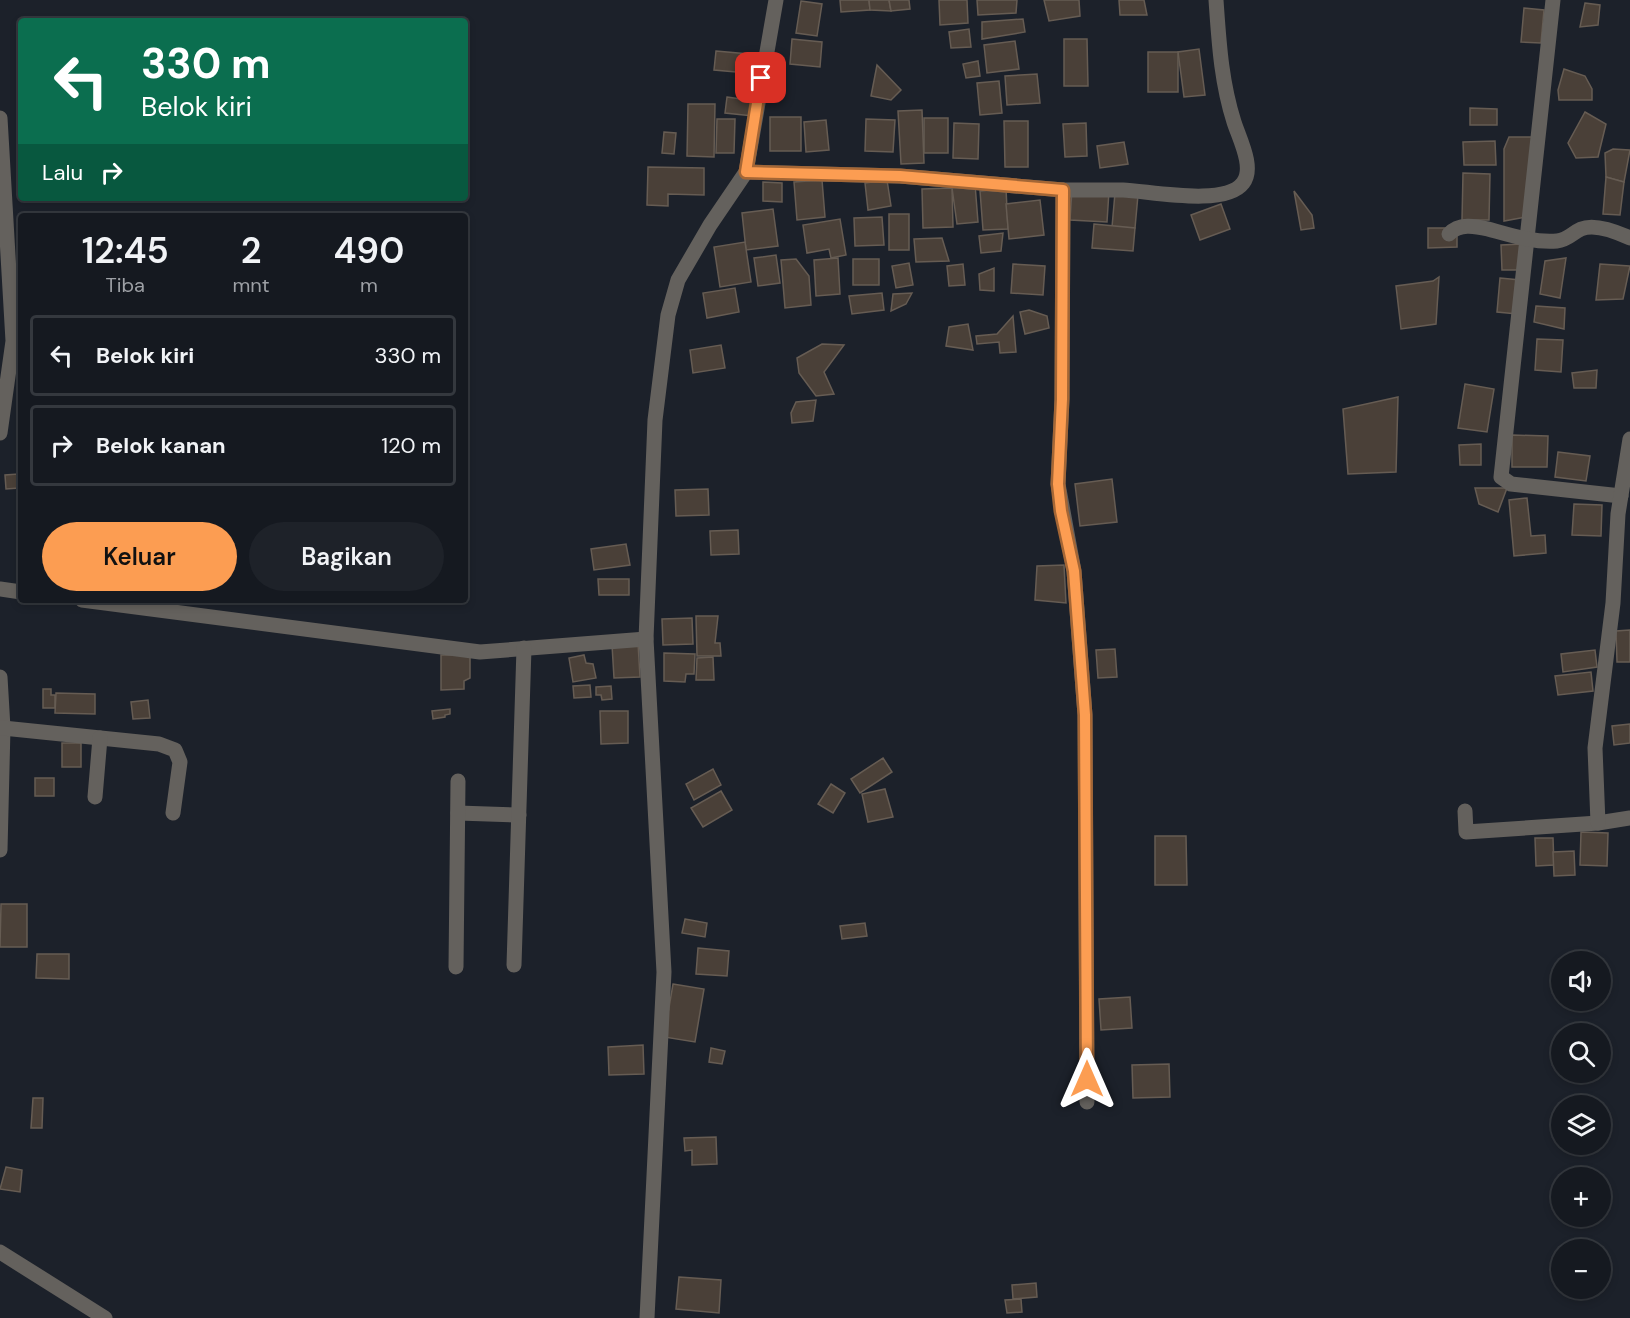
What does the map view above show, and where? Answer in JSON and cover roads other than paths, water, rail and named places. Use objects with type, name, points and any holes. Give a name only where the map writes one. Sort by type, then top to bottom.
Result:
[{"type":"street","points":[[647,1318],[664,972],[646,639],[655,420],[668,315],[678,280],[710,225],[746,172],[776,0]]},
{"type":"street","points":[[746,172],[900,176],[1063,190],[1124,190],[1182,196],[1218,194],[1236,189],[1244,182],[1248,170],[1223,88],[1216,0]]},
{"type":"street","points":[[1553,0],[1502,480],[1511,484],[1621,496]]},
{"type":"street","points":[[0,117],[13,341],[0,433]]},
{"type":"street","points":[[1063,190],[1062,399],[1058,484],[1061,511],[1074,571],[1085,715],[1087,1102]]},
{"type":"street","points":[[1449,234],[1463,227],[1478,227],[1527,239],[1557,241],[1572,237],[1584,227],[1593,227],[1630,238]]},
{"type":"street","points":[[1598,824],[1594,748],[1613,603],[1621,496],[1630,438]]},
{"type":"street","points":[[0,589],[18,592]]},
{"type":"street","points":[[105,603],[480,652],[646,639]]},
{"type":"street","points":[[514,965],[524,648]]},
{"type":"street","points":[[0,677],[3,728],[0,850]]},
{"type":"street","points":[[3,728],[159,744],[175,750],[180,762],[173,813]]},
{"type":"street","points":[[95,797],[100,738]]},
{"type":"street","points":[[456,968],[458,782]]},
{"type":"street","points":[[1465,811],[1466,832],[1598,824],[1630,818]]},
{"type":"street","points":[[458,813],[519,815]]},
{"type":"street","points":[[0,1252],[105,1318]]}]
